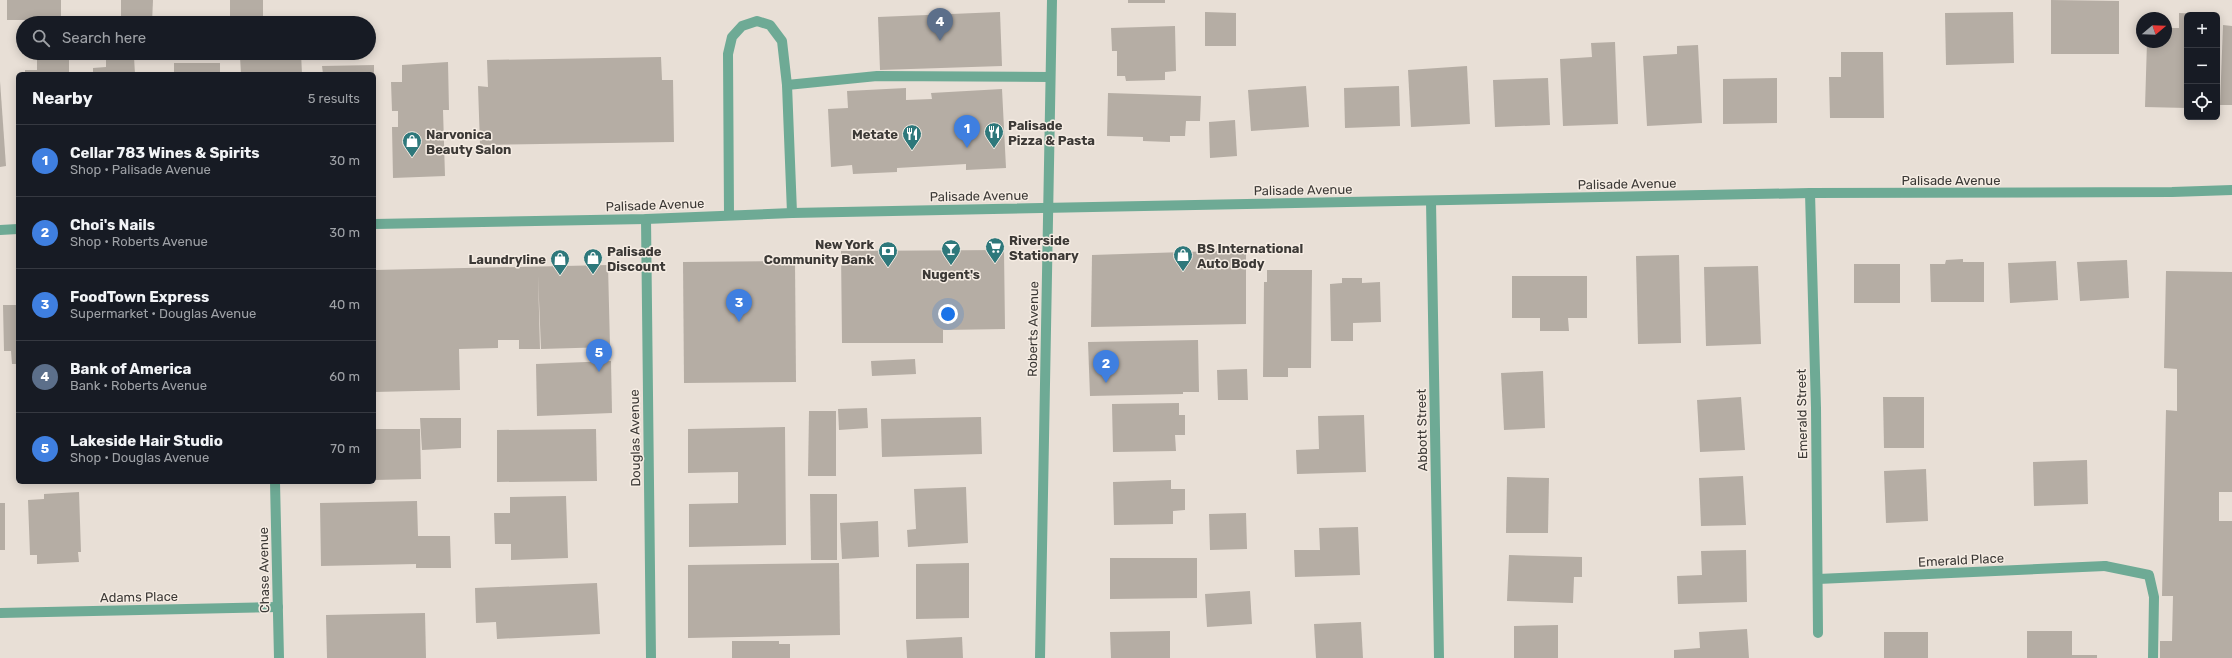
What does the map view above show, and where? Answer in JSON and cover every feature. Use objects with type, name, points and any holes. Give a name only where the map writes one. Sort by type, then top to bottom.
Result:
[{"type":"street","name":"Roberts Avenue","points":[[1040,658],[1052,0]]},
{"type":"street","points":[[729,215],[728,54],[732,37],[742,26],[757,21],[770,25],[782,41],[787,85],[792,213]]},
{"type":"street","points":[[787,85],[877,76],[1050,78]]},
{"type":"street","name":"Palisade Avenue","points":[[376,224],[792,213],[1810,193],[2172,192],[2232,190]]},
{"type":"street","name":"Emerald Street","points":[[1810,193],[1818,633]]},
{"type":"street","name":"Abbott Street","points":[[1431,201],[1439,658]]},
{"type":"street","name":"Douglas Avenue","points":[[646,218],[651,658]]},
{"type":"street","points":[[0,230],[16,230]]},
{"type":"street","name":"Chase Avenue","points":[[275,484],[279,658]]},
{"type":"street","name":"Emerald Place","points":[[1818,579],[2105,566],[2149,575],[2154,598],[2153,658]]},
{"type":"street","name":"Adams Place","points":[[0,613],[278,607]]},
{"type":"building","points":[[7,0],[61,0],[61,16],[16,16],[16,20],[7,20]]},
{"type":"building","points":[[121,0],[153,0],[152,16],[121,16]]},
{"type":"building","points":[[230,0],[263,0],[263,16],[230,16]]},
{"type":"building","points":[[1128,0],[1165,0],[1165,3],[1128,3]]},
{"type":"building","points":[[2051,0],[2119,1],[2119,54],[2051,54]]},
{"type":"building","points":[[1000,12],[1002,66],[880,70],[878,17]]},
{"type":"building","points":[[1205,12],[1236,13],[1236,46],[1205,46]]},
{"type":"building","points":[[2013,12],[2014,63],[1946,65],[1945,13]]},
{"type":"building","points":[[2179,13],[2184,13],[2184,108],[2145,107],[2147,48],[2172,48],[2172,28],[2179,28]]},
{"type":"building","points":[[2223,25],[2232,26],[2232,105],[2220,105]]},
{"type":"building","points":[[1175,26],[1176,71],[1165,72],[1165,80],[1126,81],[1125,76],[1117,76],[1117,51],[1112,51],[1111,28]]},
{"type":"building","points":[[1615,42],[1618,124],[1563,126],[1560,59],[1592,57],[1591,43]]},
{"type":"building","points":[[1698,45],[1702,123],[1647,126],[1643,56],[1677,54],[1677,46]]},
{"type":"building","points":[[1841,52],[1883,52],[1884,118],[1830,118],[1829,77],[1841,77]]},
{"type":"building","points":[[661,57],[662,80],[673,80],[674,142],[480,145],[478,86],[488,87],[487,60]]},
{"type":"building","points":[[37,60],[69,60],[69,72],[25,72],[25,70],[37,70]]},
{"type":"building","points":[[106,60],[134,60],[135,72],[93,72],[93,68],[106,67]]},
{"type":"building","points":[[240,60],[301,60],[302,72],[241,72]]},
{"type":"building","points":[[448,62],[449,110],[443,110],[445,176],[393,178],[392,127],[398,127],[398,111],[392,111],[391,82],[402,82],[402,65]]},
{"type":"building","points":[[174,63],[220,63],[220,72],[174,72]]},
{"type":"building","points":[[374,65],[374,72],[323,72],[322,66]]},
{"type":"building","points":[[1467,66],[1470,124],[1411,127],[1408,70]]},
{"type":"building","points":[[1548,78],[1550,125],[1495,127],[1493,80]]},
{"type":"building","points":[[1777,78],[1777,123],[1723,124],[1723,79]]},
{"type":"building","points":[[0,81],[6,166],[0,167]]},
{"type":"building","points":[[1306,86],[1309,127],[1251,131],[1248,90]]},
{"type":"building","points":[[1399,86],[1400,126],[1345,128],[1344,88]]},
{"type":"building","points":[[906,88],[906,100],[932,99],[931,93],[1002,89],[1006,168],[966,170],[966,164],[897,168],[897,172],[853,174],[852,165],[831,167],[828,109],[848,108],[847,91]]},
{"type":"building","points":[[1108,93],[1201,96],[1200,121],[1186,121],[1185,136],[1170,136],[1170,142],[1143,141],[1143,137],[1107,136]]},
{"type":"building","points":[[1235,120],[1237,156],[1210,158],[1209,122]]},
{"type":"building","points":[[1004,250],[1005,329],[943,330],[943,343],[842,343],[841,251]]},
{"type":"building","points":[[1246,250],[1246,324],[1091,327],[1092,255]]},
{"type":"building","points":[[1679,255],[1681,343],[1638,344],[1636,256]]},
{"type":"building","points":[[1963,259],[1963,262],[1984,262],[1984,302],[1931,302],[1930,264],[1945,264],[1946,260]]},
{"type":"building","points":[[2127,260],[2129,298],[2080,301],[2077,262]]},
{"type":"building","points":[[795,261],[796,382],[684,383],[683,262]]},
{"type":"building","points":[[2056,261],[2058,300],[2010,303],[2008,263]]},
{"type":"building","points":[[1854,264],[1900,264],[1900,303],[1854,303]]},
{"type":"building","points":[[608,265],[610,347],[541,349],[538,275],[540,349],[519,349],[519,340],[498,340],[498,348],[459,349],[460,390],[376,392],[376,270]]},
{"type":"building","points":[[1758,266],[1761,344],[1706,346],[1704,267]]},
{"type":"building","points":[[1267,270],[1312,270],[1311,368],[1288,368],[1288,377],[1263,377],[1264,282],[1267,282]]},
{"type":"building","points":[[2166,271],[2232,272],[2232,492],[2219,492],[2219,521],[2232,521],[2232,658],[2160,658],[2160,641],[2172,641],[2173,596],[2162,596],[2166,410],[2177,411],[2177,369],[2164,368]]},
{"type":"building","points":[[1512,276],[1587,276],[1587,318],[1568,318],[1569,331],[1540,331],[1540,318],[1512,318]]},
{"type":"building","points":[[1342,278],[1362,278],[1362,283],[1380,282],[1381,322],[1353,323],[1353,341],[1331,341],[1330,284],[1342,283]]},
{"type":"building","points":[[3,305],[16,305],[16,364],[12,364],[11,351],[4,351]]},
{"type":"building","points":[[1198,340],[1199,392],[1183,392],[1183,394],[1090,396],[1088,342]]},
{"type":"building","points":[[915,359],[916,374],[872,376],[871,361]]},
{"type":"building","points":[[611,361],[612,413],[537,416],[536,364]]},
{"type":"building","points":[[1247,369],[1248,400],[1218,400],[1217,370]]},
{"type":"building","points":[[1543,371],[1545,428],[1504,430],[1501,373]]},
{"type":"building","points":[[1741,397],[1745,450],[1700,452],[1697,400]]},
{"type":"building","points":[[1883,397],[1924,397],[1924,448],[1884,448]]},
{"type":"building","points":[[1179,403],[1179,415],[1185,415],[1185,435],[1175,435],[1176,451],[1113,452],[1112,404]]},
{"type":"building","points":[[867,408],[868,428],[839,430],[838,409]]},
{"type":"building","points":[[809,411],[836,411],[836,476],[808,476]]},
{"type":"building","points":[[1364,415],[1366,472],[1297,474],[1296,450],[1319,449],[1318,416]]},
{"type":"building","points":[[981,417],[982,454],[882,457],[881,419]]},
{"type":"building","points":[[420,418],[461,418],[461,448],[422,450]]},
{"type":"building","points":[[785,427],[786,545],[689,547],[689,504],[738,503],[738,472],[688,473],[688,429]]},
{"type":"building","points":[[376,429],[420,429],[421,479],[376,480]]},
{"type":"building","points":[[596,429],[597,481],[497,482],[497,430]]},
{"type":"building","points":[[2087,460],[2088,504],[2034,506],[2033,462]]},
{"type":"building","points":[[1926,469],[1928,521],[1886,523],[1884,471]]},
{"type":"building","points":[[1743,476],[1746,525],[1701,526],[1699,478]]},
{"type":"building","points":[[1507,477],[1549,478],[1548,533],[1506,533]]},
{"type":"building","points":[[1171,480],[1171,489],[1185,489],[1185,510],[1173,511],[1173,524],[1114,525],[1113,482]]},
{"type":"building","points":[[966,487],[968,543],[908,547],[907,530],[916,529],[914,489]]},
{"type":"building","points":[[79,492],[81,552],[78,552],[79,562],[37,564],[37,555],[30,555],[28,500],[44,499],[44,494]]},
{"type":"building","points":[[810,494],[837,494],[837,560],[811,560]]},
{"type":"building","points":[[566,496],[568,558],[511,560],[511,544],[495,544],[494,513],[510,513],[510,497]]},
{"type":"building","points":[[417,501],[418,536],[450,536],[451,568],[416,568],[416,564],[321,566],[320,503]]},
{"type":"building","points":[[0,503],[5,503],[5,550],[0,550]]},
{"type":"building","points":[[1246,513],[1247,549],[1210,550],[1209,514]]},
{"type":"building","points":[[878,521],[879,557],[842,559],[840,523]]},
{"type":"building","points":[[1358,527],[1360,575],[1295,577],[1294,550],[1320,550],[1319,528]]},
{"type":"building","points":[[1746,550],[1747,602],[1678,604],[1677,576],[1702,575],[1701,551]]},
{"type":"building","points":[[1509,555],[1582,557],[1582,577],[1574,577],[1573,603],[1507,601]]},
{"type":"building","points":[[1110,558],[1197,558],[1197,598],[1110,599]]},
{"type":"building","points":[[839,563],[840,635],[688,638],[688,565]]},
{"type":"building","points":[[969,563],[969,618],[916,619],[916,564]]},
{"type":"building","points":[[597,583],[600,634],[497,639],[496,622],[476,623],[475,588]]},
{"type":"building","points":[[1250,591],[1252,624],[1207,627],[1205,594]]},
{"type":"building","points":[[425,613],[426,658],[327,658],[326,615]]},
{"type":"building","points":[[1361,622],[1363,658],[1316,658],[1314,624]]},
{"type":"building","points":[[1558,625],[1558,658],[1514,658],[1514,626]]},
{"type":"building","points":[[1747,629],[1749,658],[1674,658],[1674,650],[1700,648],[1699,632]]},
{"type":"building","points":[[1170,631],[1170,658],[1111,658],[1110,632]]},
{"type":"building","points":[[2027,631],[2072,631],[2072,655],[2097,655],[2097,658],[2027,658]]},
{"type":"building","points":[[1884,632],[1928,632],[1928,658],[1884,658]]},
{"type":"building","points":[[962,637],[963,658],[907,658],[906,640]]},
{"type":"building","points":[[732,641],[779,641],[779,644],[790,644],[790,658],[732,658]]},
{"type":"place","name":"Bank of America","points":[[940,41]]},
{"type":"place","name":"Cellar 783 Wines & Spirits","points":[[967,148]]},
{"type":"place","name":"Palisade Pizza & Pasta","points":[[994,149]]},
{"type":"place","name":"Metate","points":[[912,151]]},
{"type":"place","name":"Narvonica Beauty Salon","points":[[412,158]]},
{"type":"place","name":"Riverside Stationary","points":[[995,264]]},
{"type":"place","name":"Nugent's","points":[[951,266]]},
{"type":"place","name":"New York Community Bank","points":[[888,268]]},
{"type":"place","name":"BS International Auto Body","points":[[1183,272]]},
{"type":"place","name":"Palisade Discount","points":[[593,275]]},
{"type":"place","name":"Laundryline","points":[[560,276]]},
{"type":"place","name":"FoodTown Express","points":[[739,322]]},
{"type":"place","name":"Lakeside Hair Studio","points":[[599,372]]},
{"type":"place","name":"Choi's Nails","points":[[1106,383]]}]
